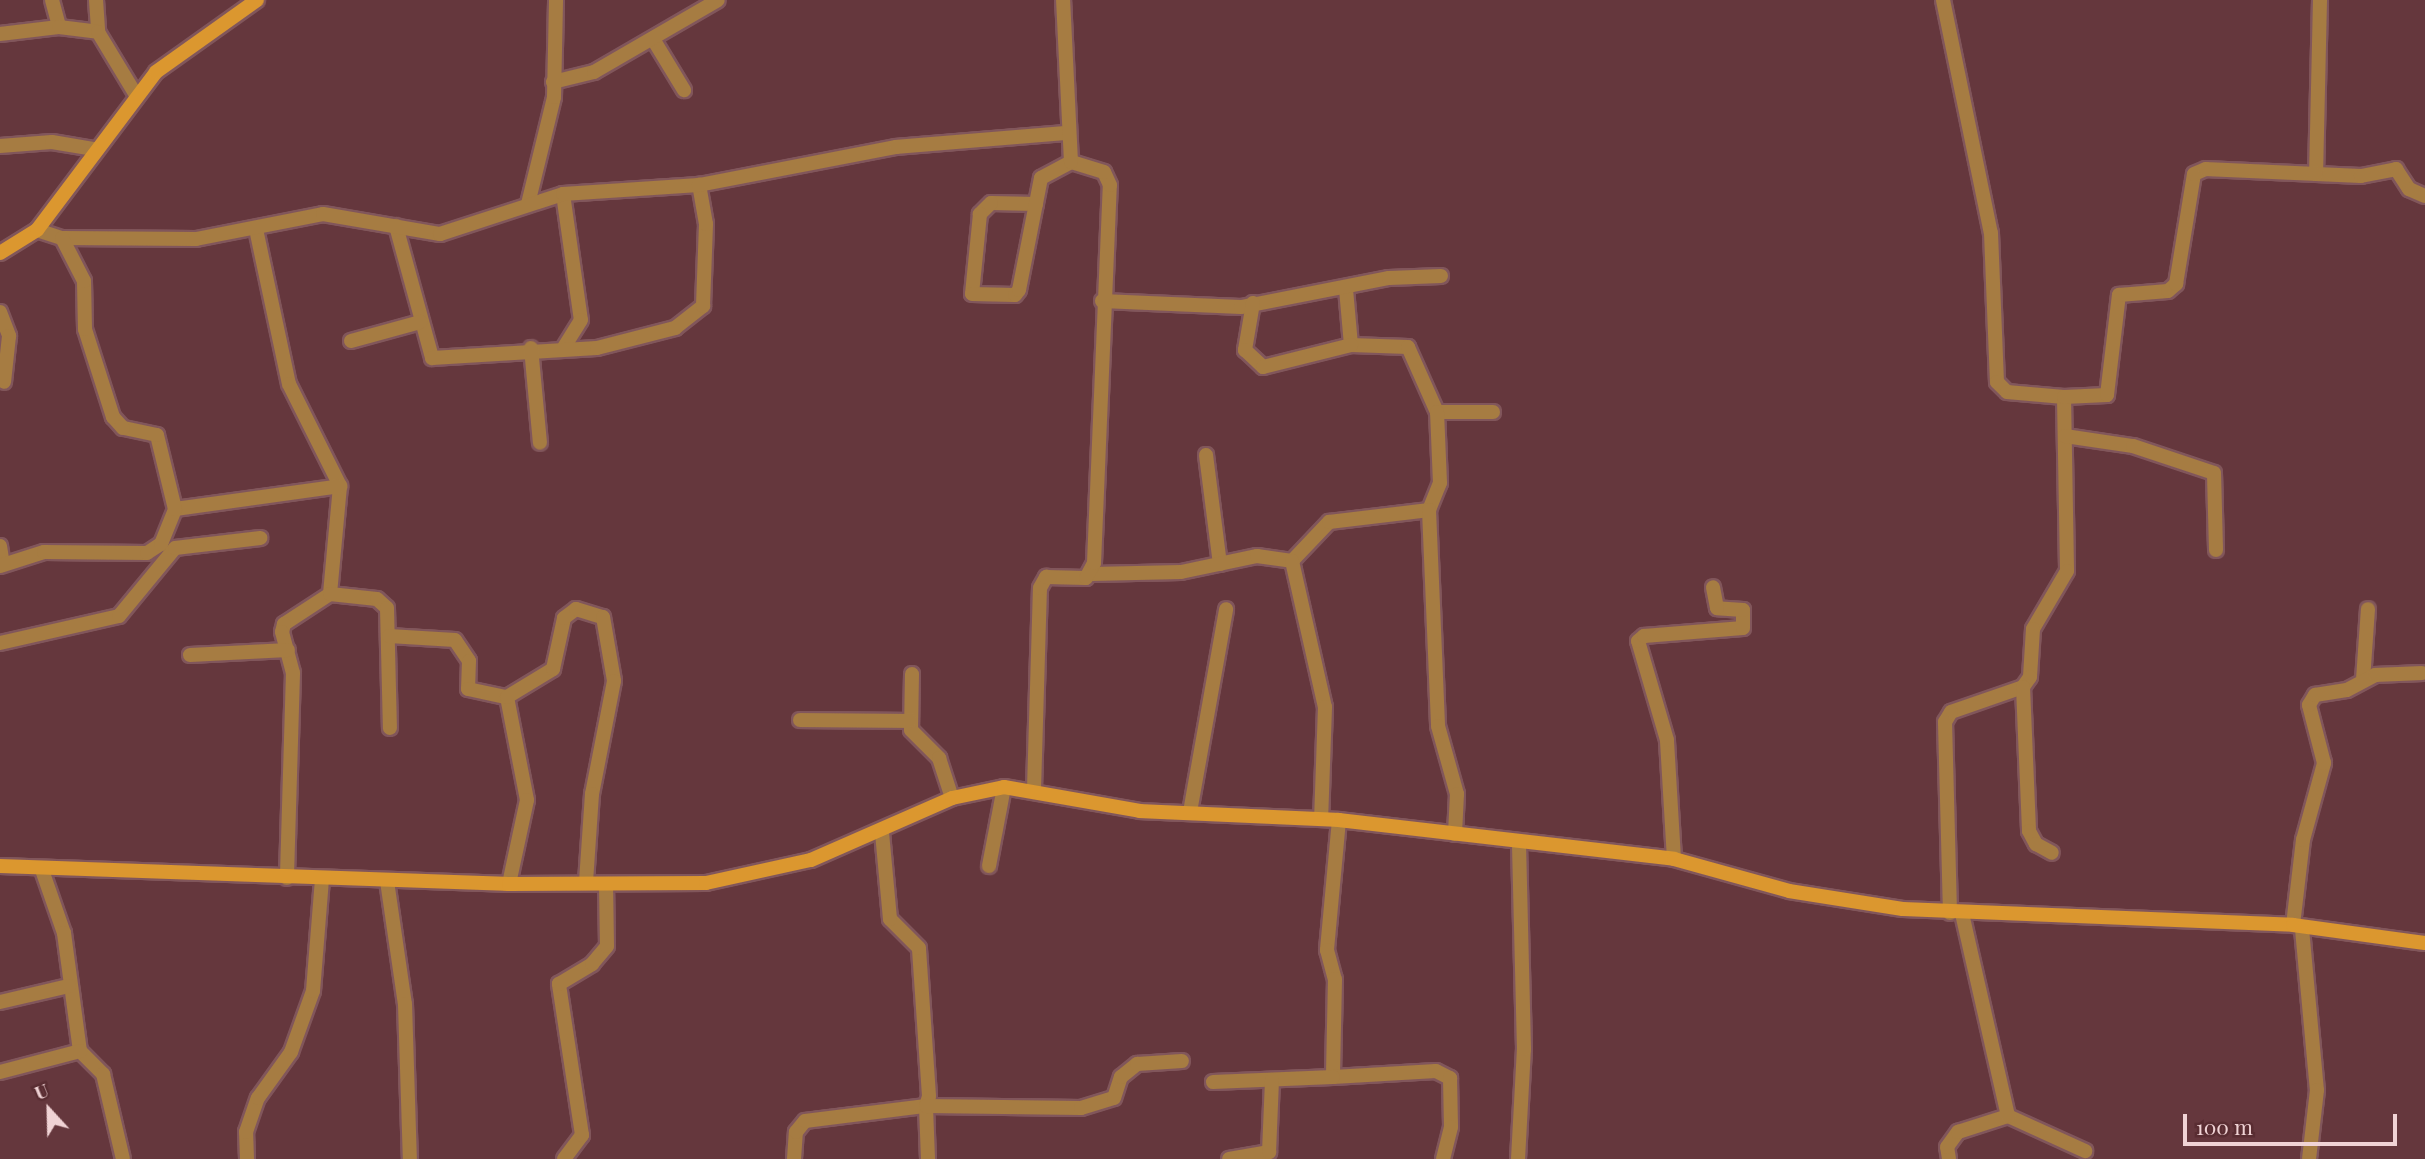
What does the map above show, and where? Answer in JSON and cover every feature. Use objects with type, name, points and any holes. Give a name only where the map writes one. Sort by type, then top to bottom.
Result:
[{"type":"street","points":[[52,0],[59,27]]},
{"type":"street","points":[[96,0],[97,32],[136,95]]},
{"type":"street","points":[[0,253],[37,230],[94,149],[136,95],[164,65],[257,0]]},
{"type":"street","points":[[528,204],[553,82],[556,0]]},
{"type":"street","points":[[553,82],[594,72],[718,0]]},
{"type":"street","points":[[1063,0],[1071,162]]},
{"type":"street","points":[[1945,0],[1991,233],[1997,382],[2007,392],[2064,397],[2107,395],[2119,295],[2168,291],[2176,284],[2194,174],[2361,176],[2396,169],[2409,189],[2425,196]]},
{"type":"street","points":[[2315,174],[2320,0]]},
{"type":"street","points":[[0,34],[59,27],[97,32]]},
{"type":"street","points":[[653,39],[684,90]]},
{"type":"street","points":[[37,230],[62,238],[196,239],[256,229],[277,219],[323,214],[396,226],[460,232],[528,204],[563,194],[699,185],[896,146],[1068,133]]},
{"type":"street","points":[[0,146],[52,142],[94,149]]},
{"type":"street","points":[[1036,204],[991,203],[980,214],[972,294],[1010,298],[1019,290],[1036,204],[1041,178],[1071,162]]},
{"type":"street","points":[[1071,162],[1109,178],[1092,574]]},
{"type":"street","points":[[396,226],[420,322],[438,362],[531,348],[646,338],[684,325],[703,306],[706,223],[699,185]]},
{"type":"street","points":[[563,194],[581,320],[564,347]]},
{"type":"street","points":[[256,229],[289,384],[340,486],[330,594]]},
{"type":"street","points":[[0,546],[1,565],[44,552],[147,553],[161,544],[175,509],[157,435],[123,428],[113,417],[85,329],[84,281],[62,238]]},
{"type":"street","points":[[1102,301],[1253,303],[1346,289],[1389,278],[1441,276]]},
{"type":"street","points":[[1346,289],[1351,345]]},
{"type":"street","points":[[1253,303],[1245,350],[1263,367],[1351,345],[1408,347],[1437,412],[1440,483],[1429,510],[1438,726],[1457,794],[1455,834]]},
{"type":"street","points":[[0,312],[9,336],[4,382]]},
{"type":"street","points":[[351,341],[420,322]]},
{"type":"street","points":[[531,348],[540,443]]},
{"type":"street","points":[[2008,1116],[1956,913],[1945,722],[1951,712],[2023,687],[2031,677],[2033,629],[2067,571],[2064,397]]},
{"type":"street","points":[[1437,412],[1493,412]]},
{"type":"street","points":[[2065,436],[2133,446],[2214,473],[2216,550]]},
{"type":"street","points":[[1206,455],[1220,564]]},
{"type":"street","points":[[175,509],[340,486]]},
{"type":"street","points":[[1292,561],[1329,522],[1429,510]]},
{"type":"street","points":[[0,643],[119,616],[175,548],[260,538]]},
{"type":"street","points":[[1034,789],[1040,588],[1046,577],[1181,572],[1257,556],[1292,561]]},
{"type":"street","points":[[1292,561],[1325,707],[1321,820]]},
{"type":"street","points":[[1674,859],[1667,740],[1638,642],[1644,636],[1743,628],[1743,610],[1717,608],[1713,587]]},
{"type":"street","points":[[287,878],[293,673],[284,624],[330,594],[383,602],[389,636],[390,728]]},
{"type":"street","points":[[389,636],[456,640],[469,661],[468,688],[507,697],[553,669],[564,618],[576,609],[603,617],[614,681],[592,794],[586,882]]},
{"type":"street","points":[[1190,813],[1226,609]]},
{"type":"street","points":[[2362,680],[2368,609]]},
{"type":"street","points":[[190,655],[288,650]]},
{"type":"street","points":[[2309,1159],[2317,1090],[2297,927],[2304,840],[2324,763],[2309,705],[2315,695],[2362,680],[2422,673]]},
{"type":"street","points":[[912,674],[910,721],[915,739],[939,758],[952,798]]},
{"type":"street","points":[[2023,687],[2029,831],[2036,844],[2052,853]]},
{"type":"street","points":[[507,697],[527,800],[509,884]]},
{"type":"street","points":[[800,720],[910,721]]},
{"type":"street","points":[[989,866],[1004,787]]},
{"type":"street","points":[[0,866],[42,870],[509,884],[586,882],[607,885],[751,875],[883,833],[952,798],[1004,787],[1034,789],[1140,811],[1339,821],[1674,859],[1789,891],[1956,913],[2297,927],[2425,943]]},
{"type":"street","points":[[1333,1077],[1335,979],[1327,950],[1339,821]]},
{"type":"street","points":[[883,833],[890,919],[919,948],[928,1159]]},
{"type":"street","points":[[1518,1159],[1524,1049],[1519,842]]},
{"type":"street","points":[[42,870],[64,933],[69,986],[80,1051],[103,1073],[123,1159]]},
{"type":"street","points":[[247,1159],[246,1132],[258,1098],[291,1052],[313,991],[323,879]]},
{"type":"street","points":[[387,881],[405,1004],[410,1159]]},
{"type":"street","points":[[564,1159],[582,1135],[559,984],[592,964],[607,946],[607,885]]},
{"type":"street","points":[[0,1002],[69,986]]},
{"type":"street","points":[[0,1072],[80,1051]]},
{"type":"street","points":[[794,1159],[796,1132],[805,1121],[836,1112],[926,1106],[1082,1108],[1114,1098],[1121,1077],[1137,1064],[1182,1061]]},
{"type":"street","points":[[1213,1082],[1436,1071],[1450,1078],[1451,1127],[1443,1159]]},
{"type":"street","points":[[1229,1159],[1269,1152],[1272,1080]]},
{"type":"street","points":[[1949,1159],[1947,1147],[1958,1132],[2008,1116],[2085,1151]]}]
